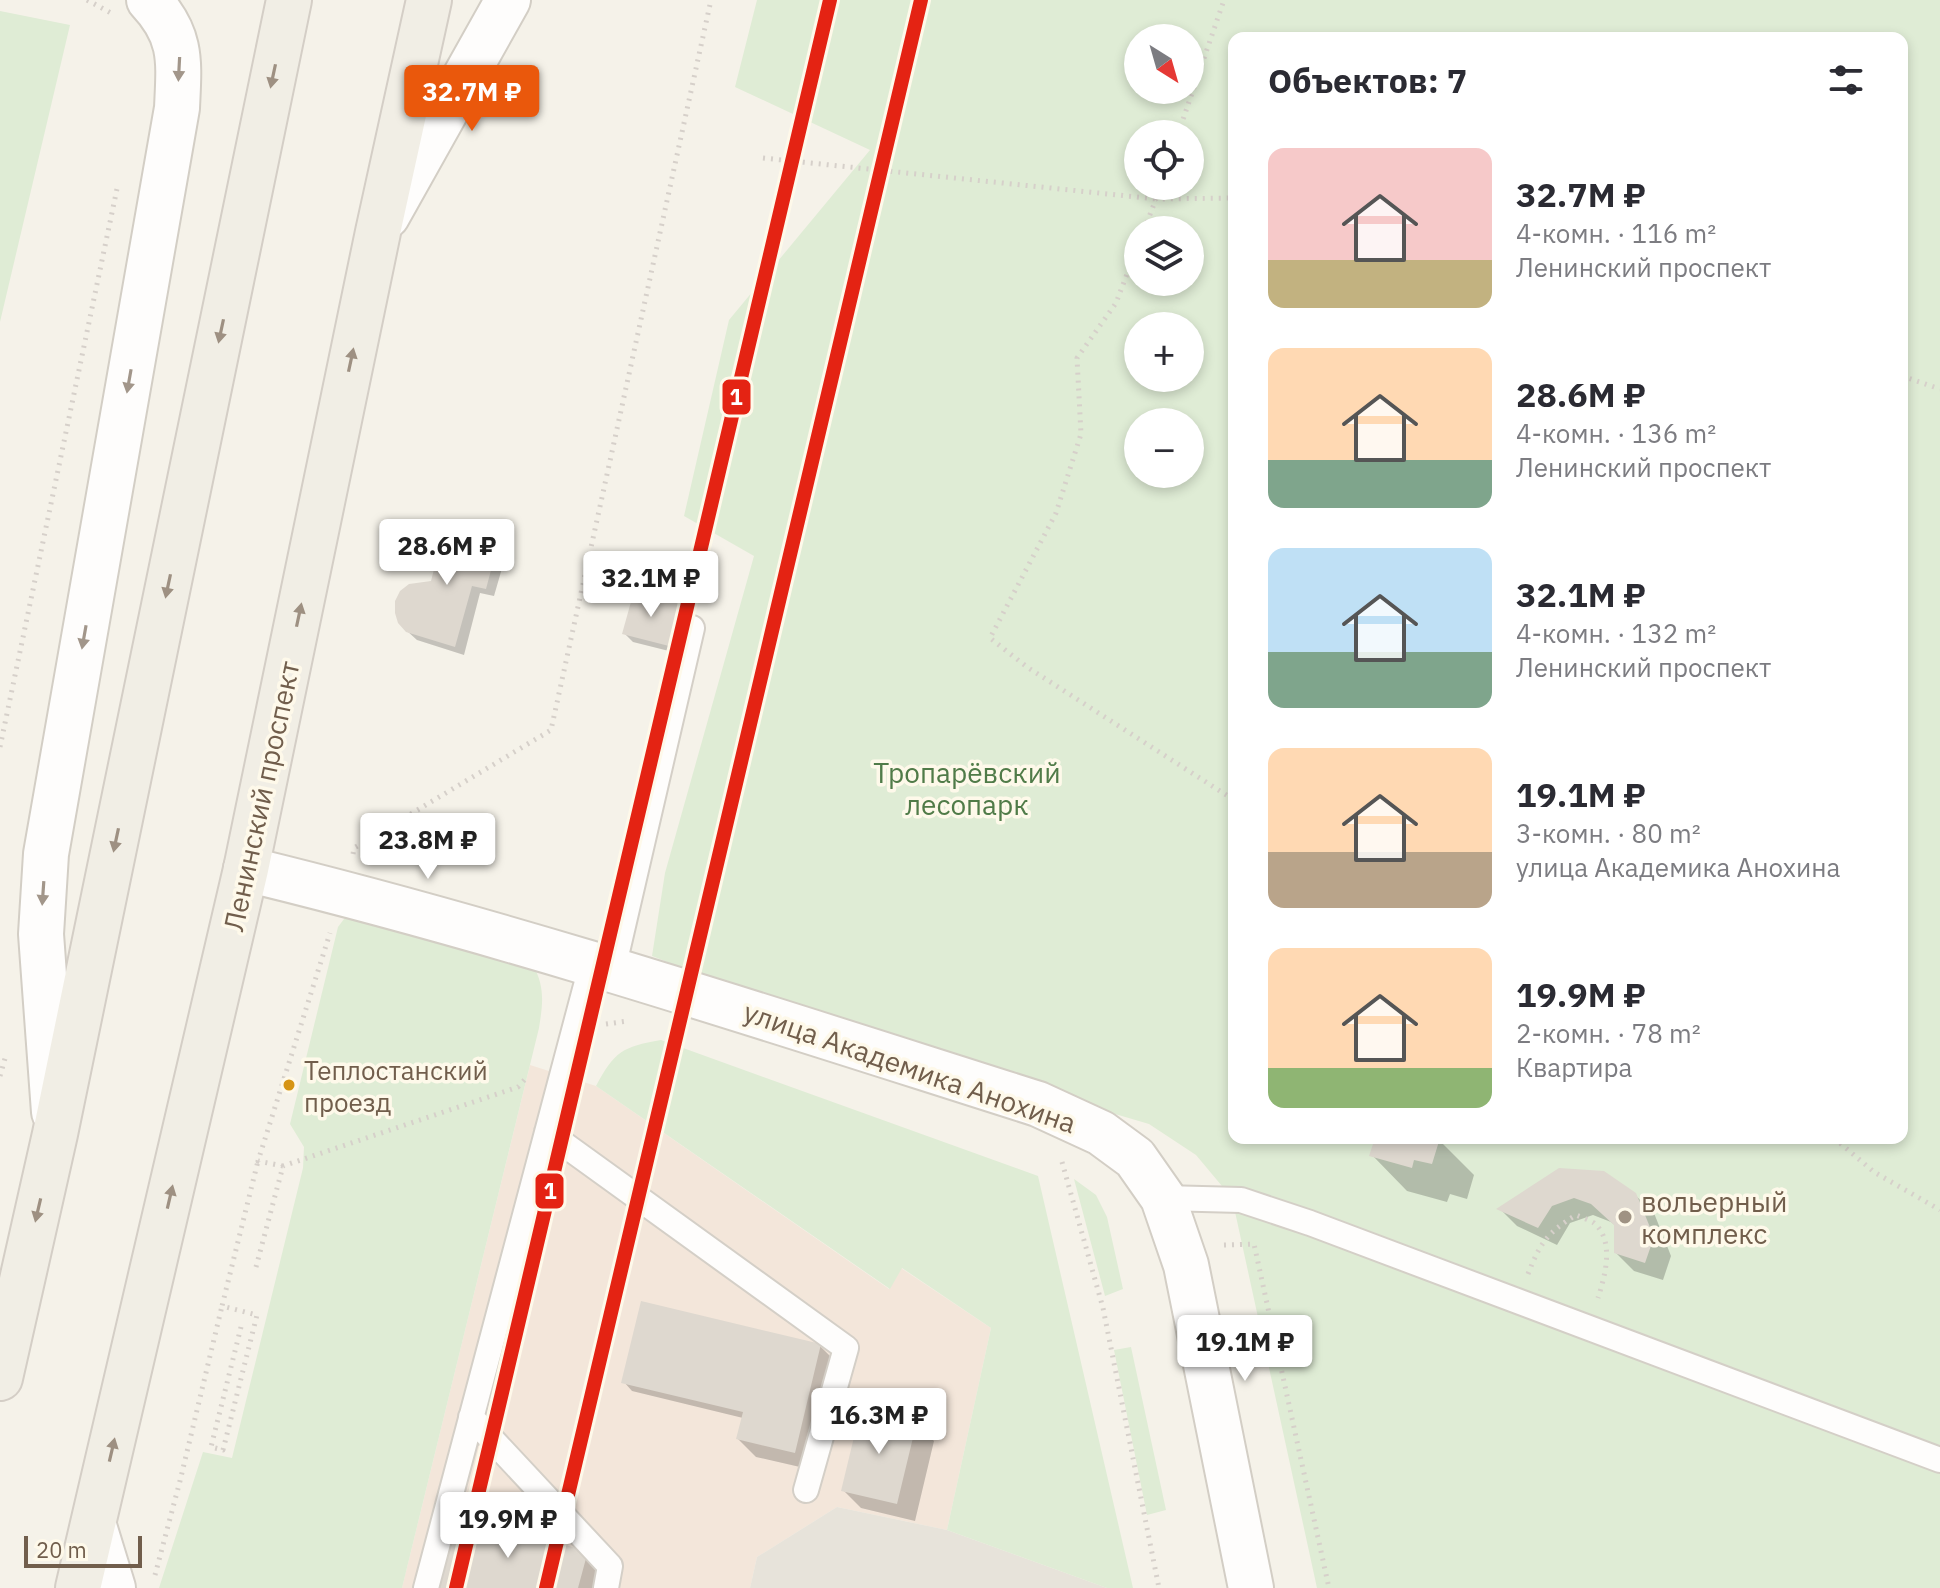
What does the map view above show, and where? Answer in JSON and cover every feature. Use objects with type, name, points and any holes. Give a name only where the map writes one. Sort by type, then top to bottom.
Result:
[{"type":"main road","points":[[0,1378],[55,1134],[289,0]]},
{"type":"main road","name":"Ленинский проспект","points":[[78,1588],[246,869],[429,0]]},
{"type":"street","points":[[378,232],[508,0]]},
{"type":"street","points":[[55,1134],[41,934],[46,854],[177,108],[180,53],[163,14],[134,11]]},
{"type":"street","name":"улица Академика Анохина","points":[[246,869],[343,892],[602,966],[1038,1104],[1101,1133],[1135,1158],[1163,1198],[1186,1265],[1251,1588]]},
{"type":"street","points":[[94,1526],[113,1588]]},
{"type":"lane","points":[[426,1588],[574,1029],[602,966],[692,628]]},
{"type":"lane","points":[[547,1132],[846,1348],[806,1490]]},
{"type":"lane","points":[[1163,1198],[1241,1200],[1310,1223],[1940,1460]]},
{"type":"lane","points":[[471,1417],[610,1566],[606,1588]]},
{"type":"path","points":[[87,0],[111,14],[134,11]]},
{"type":"path","points":[[151,1588],[258,1161],[354,848],[551,730],[711,0]]},
{"type":"path","points":[[1183,120],[1224,0]]},
{"type":"path","points":[[763,158],[1124,196]]},
{"type":"path","points":[[0,747],[119,178]]},
{"type":"path","points":[[1204,198],[1228,198]]},
{"type":"path","points":[[1124,282],[1116,303],[1077,358],[1081,434],[1056,513],[990,638],[1027,667],[1228,796]]},
{"type":"path","points":[[1908,378],[1940,389]]},
{"type":"path","points":[[258,1161],[283,1166],[518,1087],[574,1029],[635,1020]]},
{"type":"path","points":[[0,1076],[6,1056]]},
{"type":"path","points":[[1841,1144],[1874,1172],[1940,1210]]},
{"type":"path","points":[[1060,1157],[1103,1308],[1159,1588]]},
{"type":"path","points":[[256,1267],[283,1166]]},
{"type":"path","points":[[1518,1301],[1534,1258],[1553,1229],[1576,1215],[1595,1224],[1605,1242],[1607,1270],[1588,1328]]},
{"type":"path","points":[[1223,1245],[1254,1244],[1329,1588]]},
{"type":"path","points":[[222,1306],[257,1315],[223,1450],[211,1447],[241,1327]]},
{"type":"shaded area","points":[[530,1065],[596,1086],[889,1289],[901,1268],[991,1328],[947,1530],[837,1507],[757,1557],[750,1588],[402,1588]]},
{"type":"shaded area","points":[[837,1507],[947,1530],[1107,1588],[750,1588],[757,1557]]},
{"type":"green space","name":"Тропарёвский лесопарк","points":[[757,0],[1940,0],[1940,1588],[1317,1588],[1232,1198],[1196,1155],[1149,1124],[963,1069],[765,1000],[652,956],[665,873],[754,556],[684,516],[729,320],[870,150],[735,87]]},
{"type":"green space","points":[[0,11],[70,25],[0,322]]},
{"type":"green space","points":[[352,914],[533,965],[542,995],[539,1028],[402,1588],[159,1588],[203,1452],[232,1458],[303,1168],[304,1147],[290,1124],[338,927]]},
{"type":"green space","points":[[661,1040],[1038,1176],[1133,1588],[1107,1588],[947,1530],[991,1328],[902,1268],[890,1289],[596,1086],[621,1052]]},
{"type":"green space","points":[[1074,1179],[1096,1195],[1107,1217],[1123,1289],[1105,1296]]},
{"type":"green space","points":[[1131,1347],[1166,1510],[1147,1515],[1114,1350]]},
{"type":"building","points":[[445,526],[499,540],[486,589],[472,586],[455,647],[406,632],[398,623],[395,613],[395,601],[400,591],[409,584],[431,581]]},
{"type":"building","points":[[634,591],[680,604],[669,646],[622,634]]},
{"type":"building","points":[[1373,1144],[1438,1144],[1432,1164],[1414,1160],[1412,1168],[1369,1156]]},
{"type":"building","name":"вольерный комплекс","points":[[1559,1168],[1604,1171],[1636,1193],[1654,1237],[1645,1263],[1614,1253],[1614,1225],[1591,1204],[1574,1198],[1552,1206],[1538,1228],[1496,1209]]},
{"type":"building","points":[[641,1301],[821,1344],[795,1453],[736,1439],[743,1412],[621,1383]]},
{"type":"building","points":[[861,1408],[917,1421],[897,1504],[841,1491]]},
{"type":"building","points":[[458,1517],[588,1551],[578,1588],[438,1588]]},
{"type":"transit line","name":"1","points":[[456,1588],[830,0]]},
{"type":"transit line","name":"1","points":[[546,1588],[921,0]]},
{"type":"place","name":"Теплостанский проезд","points":[[289,1085]]},
{"type":"place","name":"вольерный комплекс","points":[[1625,1217]]}]
